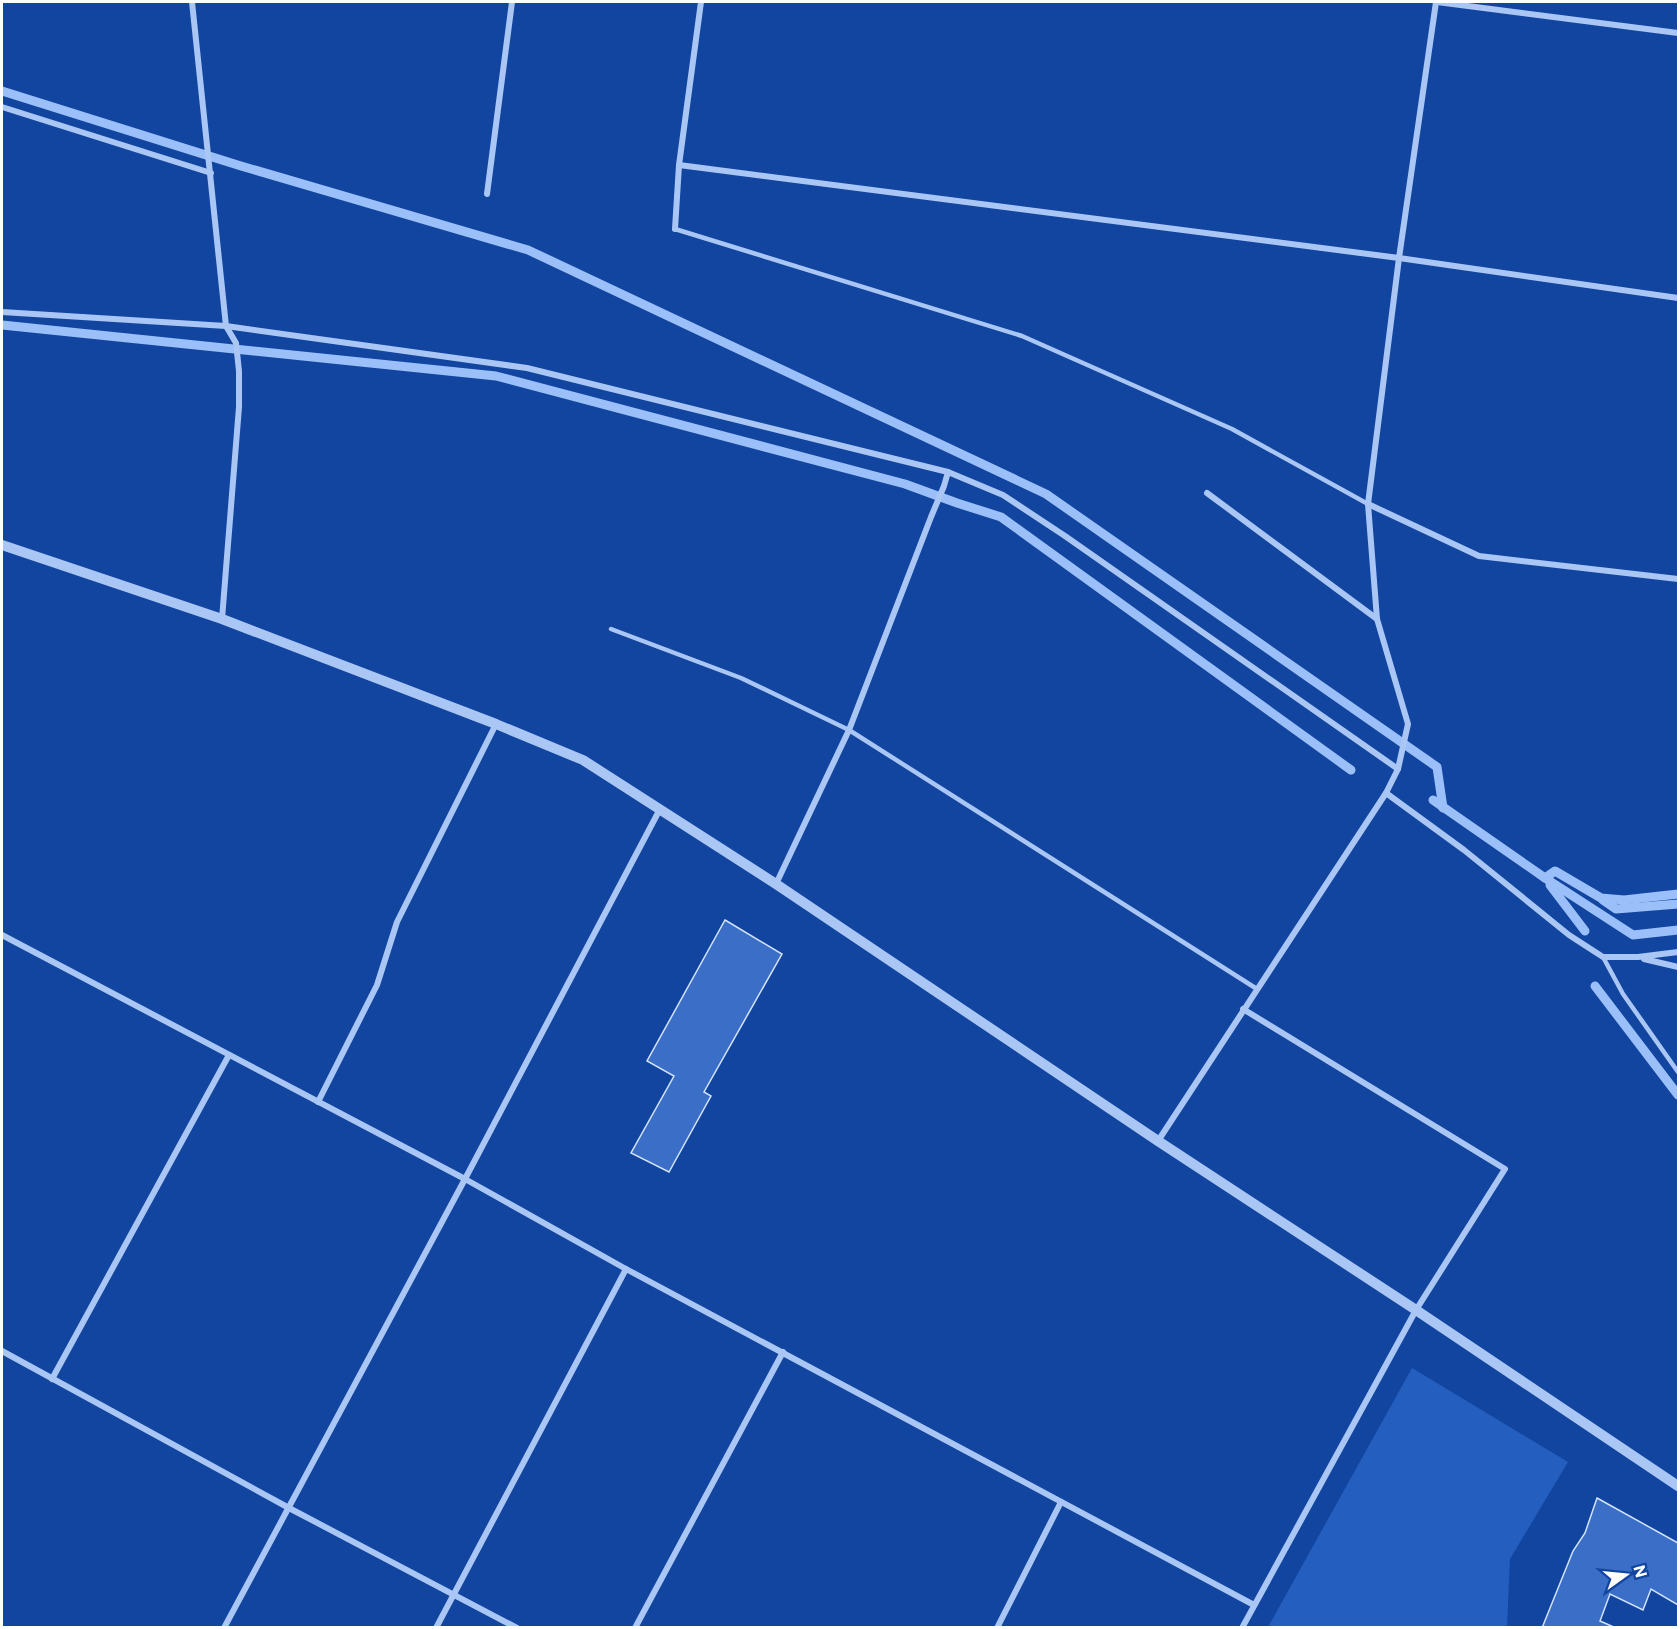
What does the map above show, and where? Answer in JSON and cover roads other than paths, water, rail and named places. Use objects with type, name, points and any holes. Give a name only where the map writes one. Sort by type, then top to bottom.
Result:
[{"type":"street","points":[[192,2],[226,326],[236,343],[239,371],[239,407],[222,619]]},
{"type":"street","points":[[487,194],[512,2]]},
{"type":"street","points":[[675,229],[679,165],[701,2]]},
{"type":"street","points":[[1158,1141],[1386,793],[1398,769],[1408,724],[1377,618],[1368,504],[1399,258],[1437,2],[1678,33]]},
{"type":"street","points":[[2,107],[211,173]]},
{"type":"street","points":[[679,165],[1399,258],[1678,298]]},
{"type":"street","points":[[2,312],[226,326],[527,368],[948,472],[1003,495],[1398,769]]},
{"type":"street","points":[[776,884],[849,730],[948,472]]},
{"type":"street","points":[[1207,493],[1377,618]]},
{"type":"street","points":[[1368,504],[1479,556],[1678,579]]},
{"type":"street","points":[[2,545],[222,619],[496,724],[582,760],[776,884],[1678,1486]]},
{"type":"street","points":[[318,1102],[377,985],[397,922],[496,724]]},
{"type":"street","points":[[1386,793],[1464,850],[1569,935],[1604,957],[1638,957],[1678,952]]},
{"type":"street","points":[[224,1628],[660,809]]},
{"type":"street","points":[[2,936],[465,1179],[626,1269],[1254,1605]]},
{"type":"street","points":[[1638,957],[1678,967]]},
{"type":"street","points":[[1242,1628],[1416,1310],[1505,1168],[1243,1009]]},
{"type":"street","points":[[52,1379],[229,1054]]},
{"type":"street","points":[[436,1628],[626,1269]]},
{"type":"street","points":[[2,1351],[289,1508],[517,1628]]},
{"type":"street","points":[[635,1628],[783,1352]]},
{"type":"street","points":[[997,1628],[1061,1502]]},
{"type":"lane","points":[[675,229],[1022,336],[1232,429],[1368,504]]},
{"type":"lane","points":[[611,629],[741,678],[849,730],[1257,989]]},
{"type":"lane","points":[[1604,957],[1623,994],[1678,1072]]},
{"type":"waterway","points":[[2,91],[241,166],[528,250],[1046,494],[1437,767],[1443,808]]},
{"type":"waterway","points":[[2,325],[496,376],[905,484],[1001,517],[1351,770]]},
{"type":"waterway","points":[[1433,800],[1545,878],[1633,935],[1678,930]]},
{"type":"waterway","points":[[1545,878],[1555,871],[1601,898],[1624,900],[1678,894]]},
{"type":"waterway","points":[[1550,885],[1585,931]]},
{"type":"waterway","points":[[1603,900],[1616,909],[1678,904]]},
{"type":"waterway","points":[[1595,986],[1678,1095]]}]
